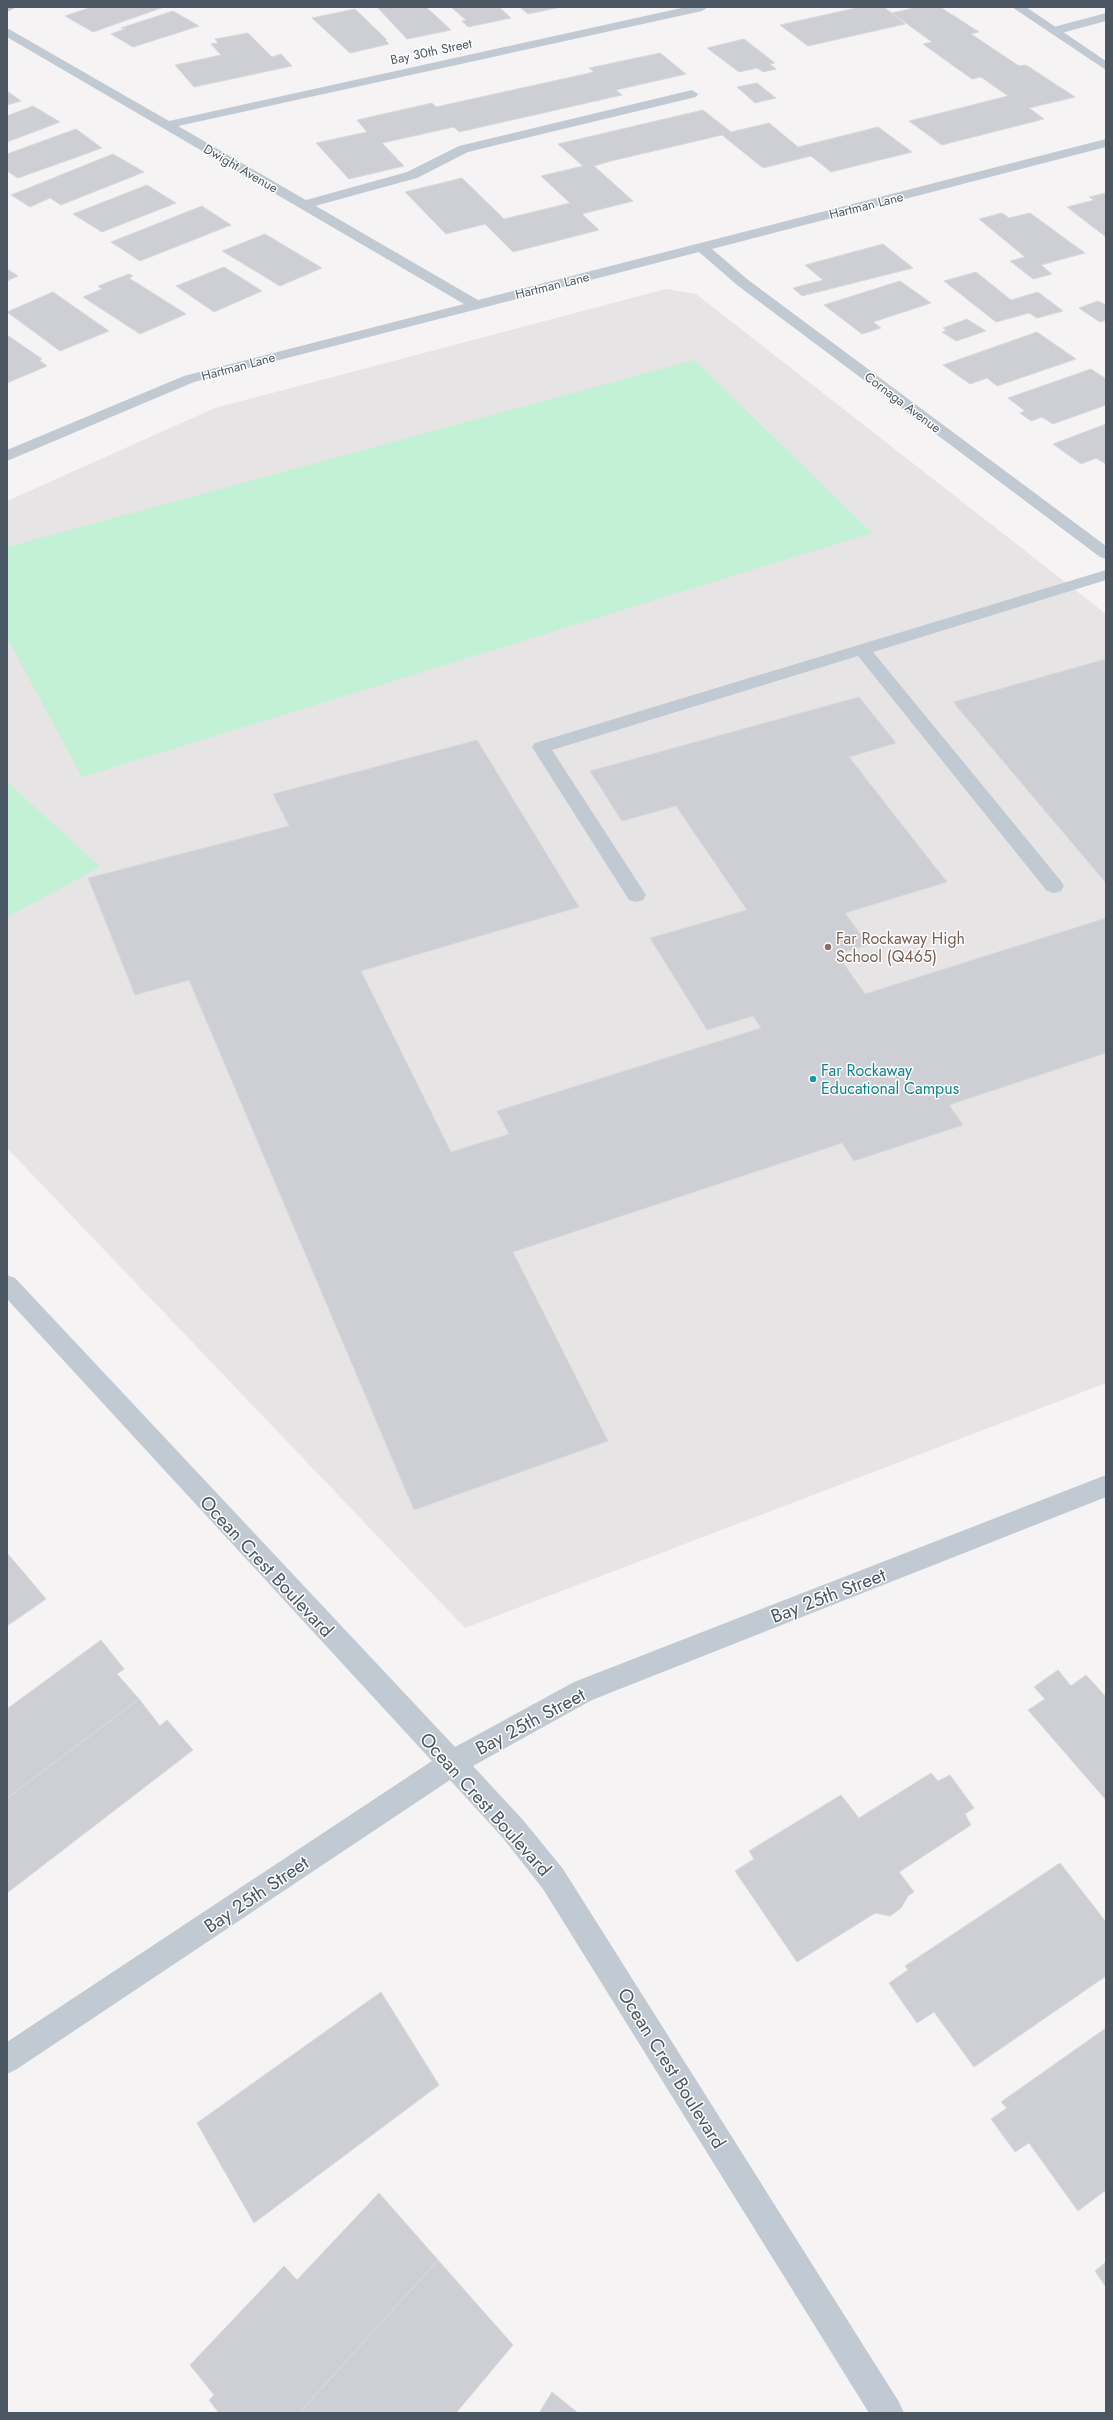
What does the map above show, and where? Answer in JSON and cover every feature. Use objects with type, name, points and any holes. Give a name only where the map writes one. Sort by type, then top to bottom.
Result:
[{"type":"street","points":[[7,8],[11,7]]},
{"type":"street","name":"Bay 30th Street","points":[[167,125],[702,7]]},
{"type":"street","points":[[1018,7],[1106,66]]},
{"type":"street","points":[[1054,31],[1106,17]]},
{"type":"street","name":"Dwight Avenue","points":[[7,32],[474,304]]},
{"type":"street","points":[[304,205],[412,175],[464,149],[692,94]]},
{"type":"street","name":"Hartman Lane","points":[[8,455],[189,379],[474,304],[1106,143]]},
{"type":"street","name":"Cornaga Avenue","points":[[702,247],[742,282],[1106,554]]},
{"type":"street","points":[[636,895],[541,747],[861,648],[1106,575]]},
{"type":"street","points":[[861,648],[1054,886]]},
{"type":"street","name":"Ocean Crest Boulevard","points":[[7,1284],[451,1764],[513,1829],[553,1879],[888,2413]]},
{"type":"street","name":"Bay 25th Street","points":[[7,2059],[326,1847],[359,1823],[451,1764],[584,1691],[1106,1486]]},
{"type":"shaded area","points":[[666,289],[696,294],[1106,614],[1106,1383],[465,1628],[7,1148],[7,501],[215,408]]},
{"type":"green space","points":[[694,360],[872,533],[82,777],[7,638],[7,547]]},
{"type":"green space","points":[[7,782],[100,867],[7,917]]},
{"type":"building","points":[[92,7],[164,7],[93,32],[65,16]]},
{"type":"building","points":[[377,7],[426,7],[451,30],[407,39]]},
{"type":"building","points":[[451,7],[499,7],[511,18],[468,27],[462,21],[466,20]]},
{"type":"building","points":[[561,7],[528,14],[521,8]]},
{"type":"building","points":[[860,7],[884,7],[905,24],[808,46],[780,25]]},
{"type":"building","points":[[918,7],[940,7],[979,32],[971,34],[1019,66],[1026,65],[1075,97],[1029,108],[1044,119],[942,145],[909,121],[1008,96],[981,77],[972,79],[923,44],[932,42],[892,13]]},
{"type":"building","points":[[355,9],[387,40],[385,40],[389,44],[350,53],[312,18]]},
{"type":"building","points":[[173,11],[199,26],[133,47],[111,34],[125,29],[121,28]]},
{"type":"building","points":[[248,33],[272,57],[281,54],[292,66],[194,87],[175,65],[221,55],[211,44],[218,43],[215,39]]},
{"type":"building","points":[[744,39],[775,63],[770,64],[776,69],[763,72],[757,68],[739,72],[707,48]]},
{"type":"building","points":[[660,53],[686,74],[616,90],[622,95],[459,132],[454,127],[382,143],[404,166],[349,179],[316,143],[367,132],[357,120],[432,103],[436,107],[594,72],[589,68]]},
{"type":"building","points":[[757,83],[776,98],[755,103],[737,87]]},
{"type":"building","points":[[7,91],[21,101],[7,105]]},
{"type":"building","points":[[33,106],[60,122],[7,142],[7,116]]},
{"type":"building","points":[[703,110],[731,132],[769,123],[798,147],[878,127],[912,152],[831,172],[811,156],[763,168],[722,135],[611,161],[594,166],[633,201],[582,214],[599,230],[513,252],[485,224],[446,234],[405,192],[462,178],[504,219],[570,203],[541,176],[583,166],[558,144]]},
{"type":"building","points":[[76,129],[102,148],[18,178],[7,171],[7,154]]},
{"type":"building","points":[[113,154],[144,172],[61,205],[50,198],[30,207],[11,195]]},
{"type":"building","points":[[147,185],[176,203],[102,232],[73,214]]},
{"type":"building","points":[[1106,193],[1106,237],[1067,207],[1094,200],[1089,197]]},
{"type":"building","points":[[202,206],[231,225],[140,261],[111,242]]},
{"type":"building","points":[[1002,213],[1009,218],[1030,213],[1085,253],[1041,265],[1052,274],[1033,279],[1010,261],[1025,257],[979,219]]},
{"type":"building","points":[[265,234],[322,268],[280,286],[222,251]]},
{"type":"building","points":[[883,244],[913,268],[802,296],[793,288],[823,280],[805,265]]},
{"type":"building","points":[[224,267],[262,291],[214,312],[176,286]]},
{"type":"building","points":[[7,269],[18,276],[7,281]]},
{"type":"building","points":[[976,272],[1011,300],[1038,292],[1063,311],[1037,318],[1029,313],[996,322],[944,281]]},
{"type":"building","points":[[129,274],[133,276],[129,278],[186,314],[140,334],[83,297],[102,289],[98,286]]},
{"type":"building","points":[[900,281],[931,303],[873,322],[881,328],[862,334],[824,305]]},
{"type":"building","points":[[53,292],[109,331],[60,351],[7,312]]},
{"type":"building","points":[[1098,301],[1106,305],[1106,320],[1100,322],[1079,308]]},
{"type":"building","points":[[967,319],[986,331],[956,341],[942,332],[947,330],[943,328]]},
{"type":"building","points":[[1037,332],[1076,359],[997,386],[987,378],[970,384],[943,365]]},
{"type":"building","points":[[7,335],[42,359],[39,360],[47,366],[7,383]]},
{"type":"building","points":[[1091,369],[1106,379],[1106,405],[1053,424],[1042,417],[1031,421],[1020,413],[1025,411],[1008,398]]},
{"type":"building","points":[[1106,424],[1106,464],[1096,458],[1081,464],[1053,444]]},
{"type":"building","points":[[1106,659],[1106,883],[953,702]]},
{"type":"building","name":"Far Rockaway Educational Campus","points":[[859,697],[896,743],[849,757],[947,882],[845,913],[868,945],[837,954],[865,994],[1106,918],[1106,1053],[949,1105],[963,1125],[854,1161],[842,1143],[513,1252],[608,1441],[414,1510],[189,980],[135,995],[88,878],[289,826],[273,794],[477,740],[579,907],[361,971],[451,1152],[509,1134],[497,1111],[761,1028],[753,1016],[707,1030],[650,938],[747,910],[676,806],[622,821],[590,771]]},
{"type":"building","points":[[8,1554],[46,1599],[7,1626],[7,1555]]},
{"type":"building","points":[[101,1640],[124,1669],[117,1674],[139,1699],[7,1798],[7,1709]]},
{"type":"building","points":[[1058,1670],[1071,1686],[1086,1675],[1106,1697],[1106,1800],[1028,1710],[1045,1699],[1034,1687]]},
{"type":"building","points":[[139,1699],[160,1726],[167,1720],[193,1750],[7,1893],[7,1798]]},
{"type":"building","points":[[931,1773],[938,1781],[950,1775],[974,1808],[965,1814],[971,1825],[899,1872],[914,1892],[908,1896],[901,1908],[890,1916],[875,1913],[797,1962],[735,1871],[754,1859],[749,1851],[841,1795],[859,1818]]},
{"type":"building","points":[[1060,1863],[1106,1922],[1106,1976],[974,2067],[934,2012],[917,2023],[889,1983],[908,1970],[905,1966]]},
{"type":"building","points":[[381,1992],[439,2085],[254,2223],[197,2123]]},
{"type":"building","points":[[1106,2028],[1106,2190],[1078,2211],[1029,2143],[1015,2152],[991,2119],[1007,2108],[1001,2102]]},
{"type":"building","points":[[379,2193],[438,2260],[299,2413],[219,2413],[209,2400],[214,2395],[190,2365],[284,2266],[297,2280]]},
{"type":"building","points":[[438,2260],[513,2345],[456,2413],[299,2413]]},
{"type":"building","points":[[1106,2262],[1106,2287],[1095,2271]]},
{"type":"building","points":[[552,2392],[578,2413],[539,2413]]},
{"type":"place","name":"Far Rockaway High School (Q465)","points":[[828,947]]},
{"type":"place","name":"Far Rockaway Educational Campus","points":[[813,1079]]}]
